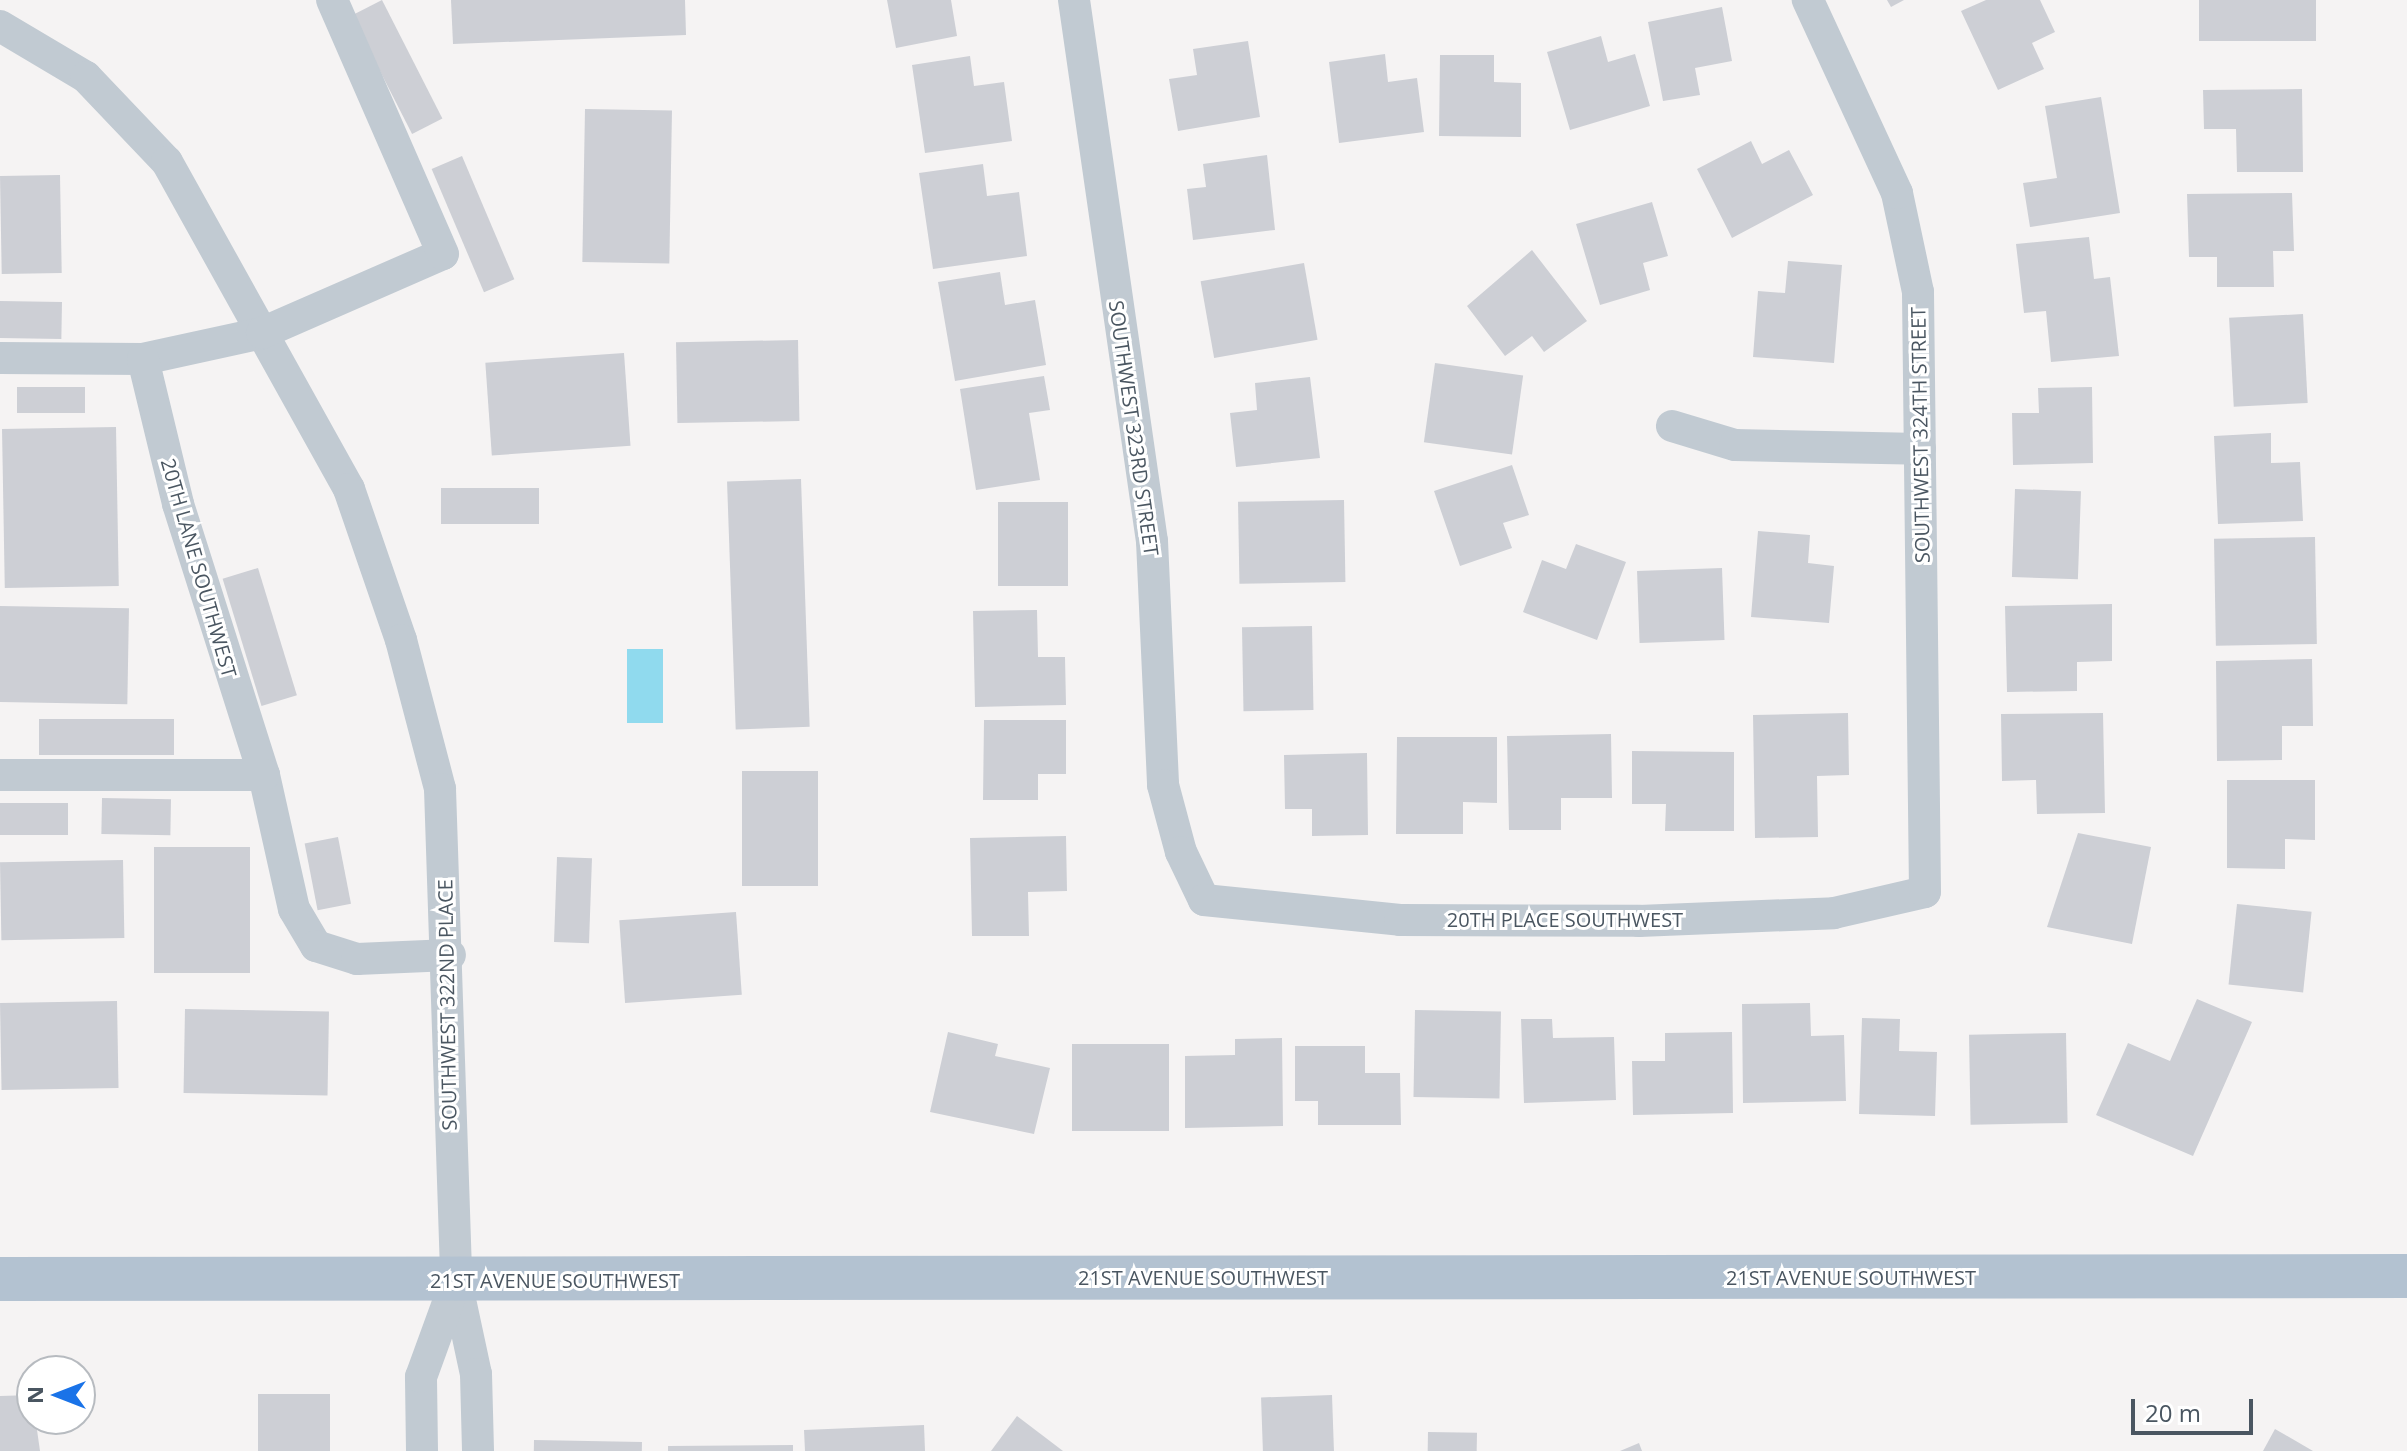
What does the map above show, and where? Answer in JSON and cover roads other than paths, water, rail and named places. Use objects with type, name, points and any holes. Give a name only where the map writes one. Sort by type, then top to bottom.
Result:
[{"type":"main road","name":"21ST AVENUE SOUTHWEST","points":[[0,1279],[456,1281],[2407,1276]]},
{"type":"street","points":[[0,358],[143,359],[262,333],[443,254],[332,0]]},
{"type":"street","name":"SOUTHWEST 323RD STREET","points":[[1074,0],[1152,541],[1163,785],[1181,852],[1204,900]]},
{"type":"street","name":"SOUTHWEST 324TH STREET","points":[[1808,0],[1897,193],[1918,292],[1925,892]]},
{"type":"street","name":"SOUTHWEST 322ND PLACE","points":[[0,26],[86,77],[167,162],[349,489],[401,640],[440,789],[450,955],[444,1063],[456,1281],[476,1374],[478,1451]]},
{"type":"street","name":"20TH LANE SOUTHWEST","points":[[143,359],[178,504],[264,775],[294,909],[316,946],[357,959],[450,955]]},
{"type":"street","points":[[1672,426],[1735,445],[1920,449]]},
{"type":"street","points":[[0,775],[264,775]]},
{"type":"street","name":"20TH PLACE SOUTHWEST","points":[[1204,900],[1400,920],[1639,921],[1834,913],[1925,892]]},
{"type":"street","name":"SOUTHWEST 322ND PLACE","points":[[422,1451],[421,1377],[456,1281]]},
{"type":"water","points":[[627,649],[663,649],[663,723],[627,723]]}]
